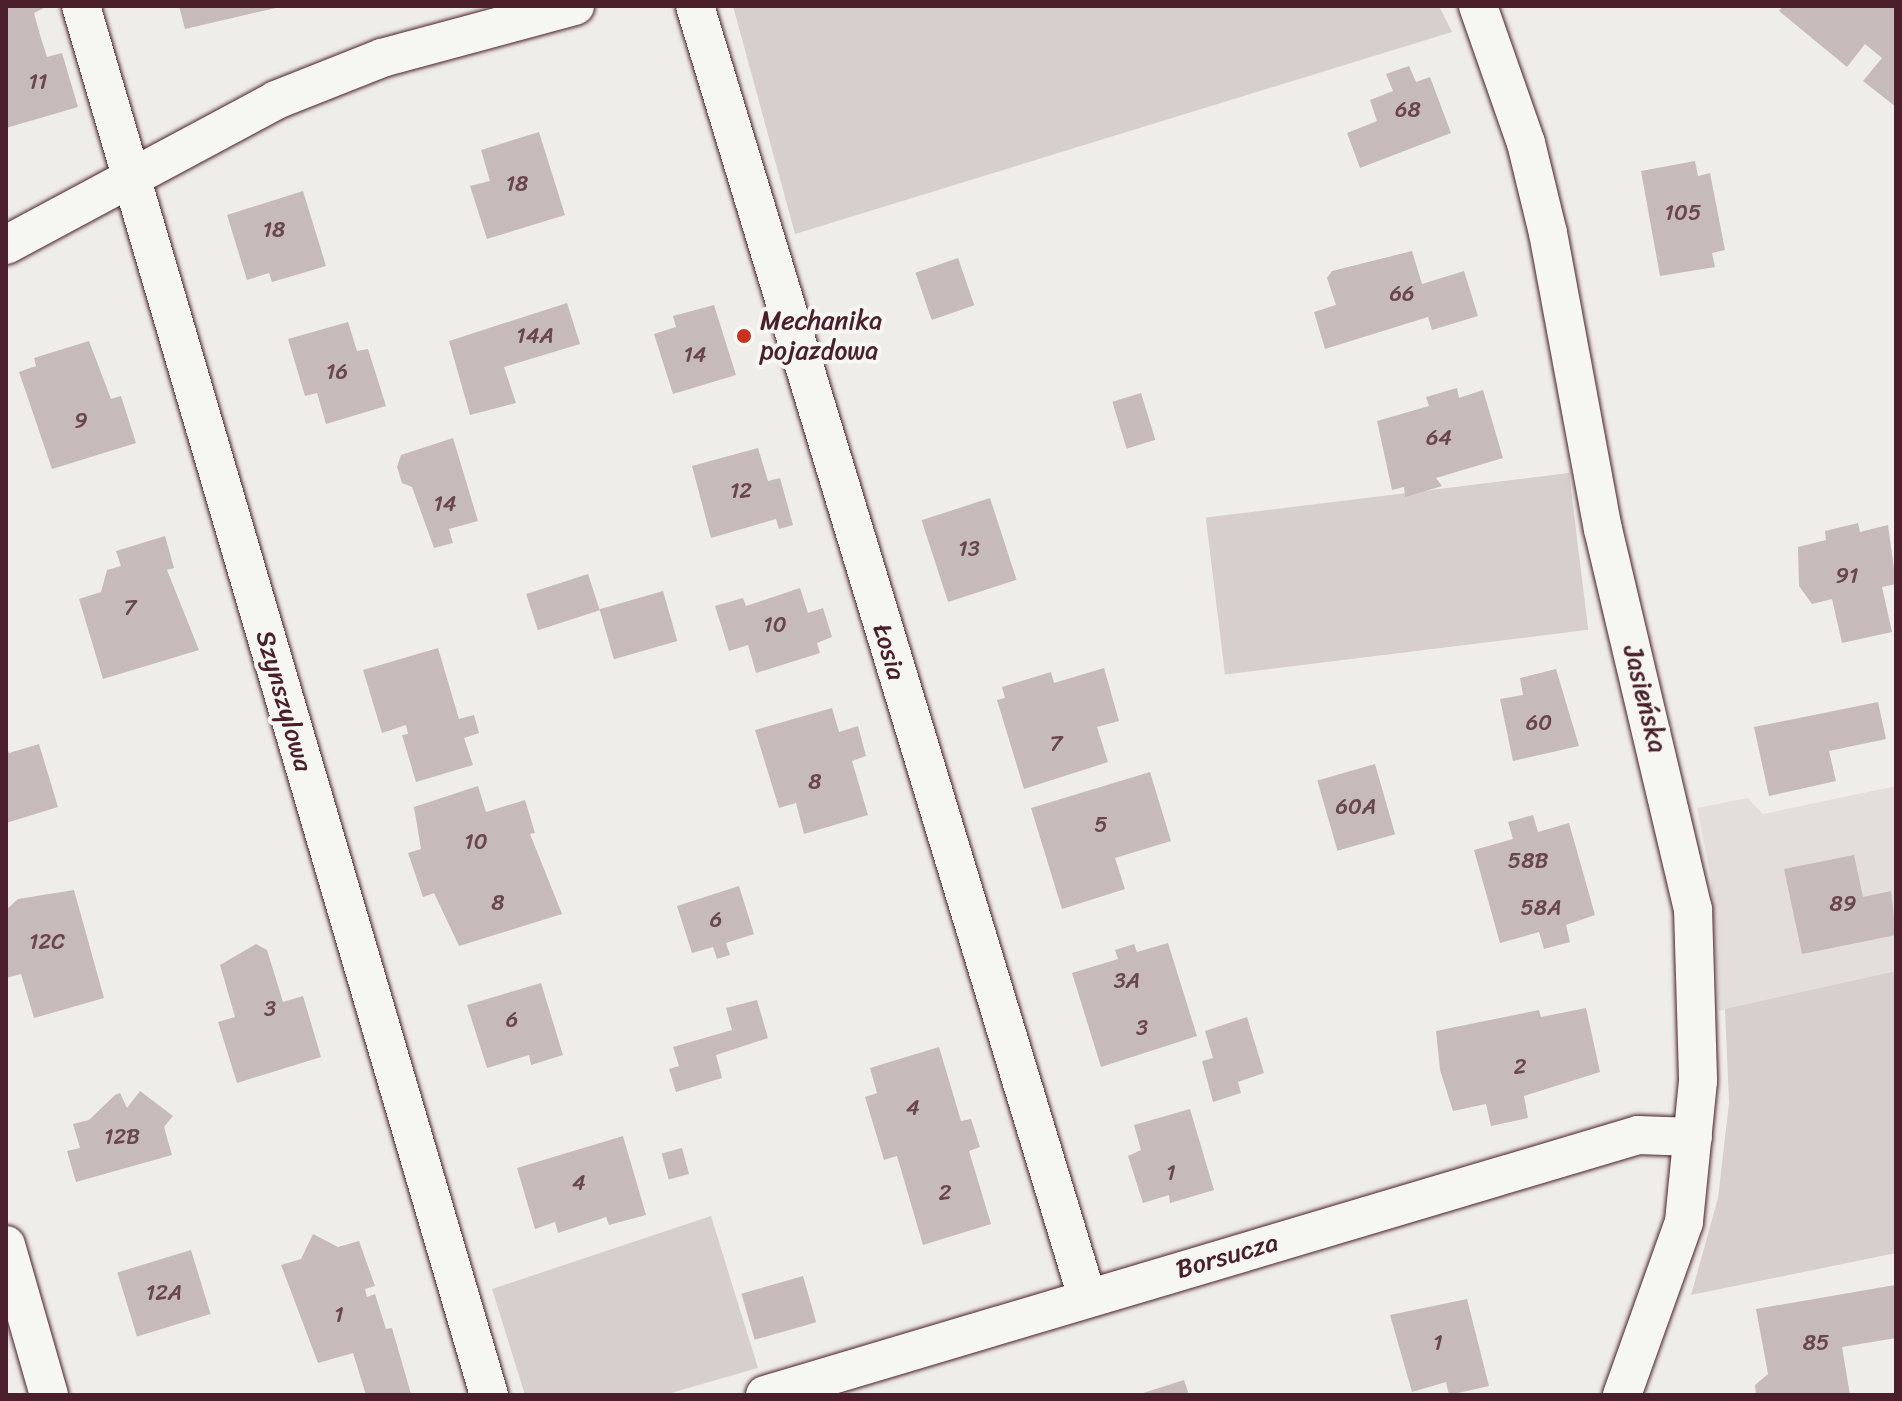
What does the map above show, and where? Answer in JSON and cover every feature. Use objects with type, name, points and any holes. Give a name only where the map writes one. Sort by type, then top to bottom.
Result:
[{"type":"street","name":"Szynszylowa","points":[[81,6],[489,1395]]},
{"type":"street","points":[[6,245],[276,100],[382,58],[575,6]]},
{"type":"street","name":"Łosia","points":[[695,6],[1087,1297]]},
{"type":"street","name":"Jasieńska","points":[[1478,6],[1526,143],[1548,233],[1603,529],[1693,909],[1698,1051],[1684,1222],[1622,1395]]},
{"type":"street","name":"Borsucza","points":[[765,1395],[1638,1135],[1693,1137]]},
{"type":"street","points":[[6,1245],[49,1395]]},
{"type":"shaded area","points":[[733,6],[1439,6],[1452,32],[795,234]]},
{"type":"shaded area","points":[[1569,473],[1588,630],[1225,674],[1206,518]]},
{"type":"shaded area","points":[[1896,786],[1896,971],[1719,1011],[1711,878],[1697,808],[1748,798],[1763,814]]},
{"type":"shaded area","points":[[1896,971],[1896,1253],[1691,1295],[1718,1198],[1729,1103],[1725,1009]]},
{"type":"shaded area","points":[[711,1216],[758,1368],[664,1395],[525,1395],[492,1289]]},
{"type":"building","points":[[6,6],[48,6],[34,13],[40,35],[47,57],[62,53],[78,107],[6,128]]},
{"type":"building","points":[[179,6],[280,6],[280,7],[185,29]]},
{"type":"building","points":[[1783,6],[1896,6],[1896,107],[1863,81],[1882,58],[1865,44],[1847,67],[1779,11]]},
{"type":"building","points":[[1409,66],[1416,82],[1430,77],[1451,133],[1360,168],[1347,133],[1377,121],[1370,100],[1393,91],[1386,74]]},
{"type":"building","points":[[539,132],[565,215],[487,239],[470,186],[490,181],[481,150]]},
{"type":"building","points":[[1695,161],[1698,176],[1710,173],[1725,250],[1712,253],[1715,267],[1660,276],[1641,171]]},
{"type":"building","points":[[303,191],[326,266],[272,282],[269,273],[247,280],[227,215]]},
{"type":"building","points":[[1412,251],[1422,284],[1464,271],[1478,316],[1432,330],[1428,317],[1325,349],[1314,312],[1336,305],[1327,278],[1332,271]]},
{"type":"building","points":[[958,258],[974,305],[932,320],[915,273]]},
{"type":"building","points":[[567,303],[580,344],[504,367],[516,403],[470,415],[449,341]]},
{"type":"building","points":[[714,305],[736,375],[673,394],[654,334],[676,327],[673,316]]},
{"type":"building","points":[[348,322],[357,351],[368,349],[386,406],[326,424],[317,393],[305,396],[288,339]]},
{"type":"building","points":[[89,341],[111,399],[121,396],[136,443],[52,469],[19,372],[36,366],[34,358]]},
{"type":"building","points":[[1457,388],[1459,398],[1483,390],[1503,458],[1436,478],[1442,486],[1405,497],[1404,487],[1392,490],[1377,421],[1429,406],[1426,397]]},
{"type":"building","points":[[1141,393],[1155,440],[1127,449],[1112,402]]},
{"type":"building","points":[[453,438],[478,521],[449,529],[453,543],[434,548],[412,487],[402,483],[397,467],[401,455]]},
{"type":"building","points":[[758,448],[768,481],[780,478],[793,525],[779,529],[776,519],[711,538],[692,466]]},
{"type":"building","points":[[990,498],[1017,580],[948,602],[922,520]]},
{"type":"building","points":[[1858,523],[1860,532],[1888,525],[1896,584],[1882,587],[1892,632],[1842,643],[1832,599],[1812,604],[1799,586],[1798,547],[1826,540],[1825,531]]},
{"type":"building","points":[[165,536],[174,568],[167,570],[199,650],[103,679],[79,599],[101,592],[107,570],[121,566],[116,551]]},
{"type":"building","points":[[588,574],[600,610],[538,630],[526,594]]},
{"type":"building","points":[[800,588],[808,613],[823,608],[832,637],[817,643],[820,653],[756,673],[748,645],[729,651],[715,606],[743,598],[746,606]]},
{"type":"building","points":[[663,591],[677,641],[614,659],[600,609]]},
{"type":"building","points":[[438,648],[459,719],[474,715],[479,733],[464,738],[473,765],[416,782],[402,735],[408,734],[406,725],[382,733],[363,670]]},
{"type":"building","points":[[1104,668],[1119,721],[1097,727],[1108,762],[1024,789],[997,700],[1005,698],[1002,687],[1051,672],[1054,683]]},
{"type":"building","points":[[1556,669],[1579,746],[1513,761],[1500,699],[1523,695],[1520,678]]},
{"type":"building","points":[[1878,702],[1886,739],[1829,751],[1836,781],[1769,796],[1754,727]]},
{"type":"building","points":[[832,708],[839,732],[858,726],[866,756],[852,761],[868,815],[804,834],[796,803],[779,808],[755,730]]},
{"type":"building","points":[[39,744],[58,807],[6,823],[6,746],[9,753]]},
{"type":"building","points":[[1375,764],[1395,834],[1337,851],[1317,781]]},
{"type":"building","points":[[1150,772],[1171,841],[1115,858],[1125,889],[1062,909],[1031,808]]},
{"type":"building","points":[[478,786],[486,812],[525,800],[535,833],[530,834],[562,914],[459,946],[434,893],[423,897],[408,853],[421,849],[414,807]]},
{"type":"building","points":[[1533,815],[1538,832],[1569,823],[1595,915],[1566,925],[1570,942],[1544,949],[1539,932],[1500,943],[1474,850],[1513,839],[1508,822]]},
{"type":"building","points":[[1854,855],[1863,897],[1891,891],[1896,935],[1802,954],[1784,869]]},
{"type":"building","points":[[739,886],[754,934],[726,943],[730,955],[717,959],[713,947],[692,953],[677,906]]},
{"type":"building","points":[[74,890],[104,998],[34,1018],[21,974],[6,978],[6,910],[18,899]]},
{"type":"building","points":[[1168,943],[1197,1036],[1101,1067],[1072,973],[1118,959],[1115,950],[1134,944],[1137,952]]},
{"type":"building","points":[[256,944],[267,950],[283,1002],[303,996],[321,1057],[237,1083],[218,1022],[235,1017],[220,965]]},
{"type":"building","points":[[541,983],[563,1055],[531,1065],[529,1055],[487,1068],[467,1005]]},
{"type":"building","points":[[757,1000],[768,1038],[716,1055],[722,1078],[676,1092],[669,1069],[679,1066],[673,1047],[732,1030],[726,1008]]},
{"type":"building","points":[[1586,1008],[1600,1072],[1524,1096],[1528,1118],[1491,1126],[1486,1104],[1453,1111],[1440,1070],[1436,1031],[1539,1010],[1541,1017]]},
{"type":"building","points":[[1247,1017],[1264,1073],[1238,1082],[1241,1093],[1213,1102],[1202,1061],[1213,1058],[1205,1031]]},
{"type":"building","points":[[939,1047],[961,1121],[971,1119],[980,1147],[969,1151],[991,1224],[923,1245],[897,1156],[884,1160],[865,1097],[877,1093],[870,1068]]},
{"type":"building","points":[[140,1091],[173,1116],[164,1127],[172,1155],[76,1182],[67,1151],[80,1148],[73,1124],[89,1120],[120,1093],[127,1108]]},
{"type":"building","points":[[1190,1109],[1214,1190],[1170,1203],[1169,1195],[1143,1203],[1128,1156],[1141,1150],[1134,1125]]},
{"type":"building","points":[[623,1136],[646,1215],[609,1225],[606,1217],[558,1233],[555,1222],[535,1229],[517,1168]]},
{"type":"building","points":[[682,1148],[689,1174],[669,1180],[662,1153]]},
{"type":"building","points":[[313,1234],[338,1247],[359,1241],[375,1286],[365,1289],[367,1297],[375,1294],[386,1329],[392,1328],[411,1394],[366,1395],[353,1353],[318,1363],[281,1265],[301,1259]]},
{"type":"building","points":[[191,1250],[211,1314],[137,1337],[117,1273]]},
{"type":"building","points":[[803,1276],[816,1322],[755,1340],[741,1294]]},
{"type":"building","points":[[1895,1285],[1896,1338],[1842,1347],[1850,1395],[1756,1395],[1755,1385],[1768,1374],[1756,1309]]},
{"type":"building","points":[[1467,1299],[1489,1386],[1449,1395],[1446,1382],[1412,1392],[1390,1315]]},
{"type":"building","points":[[1184,1380],[1189,1395],[1140,1395],[1140,1394]]},
{"type":"place","name":"Mechanika pojazdowa","points":[[744,336]]}]
